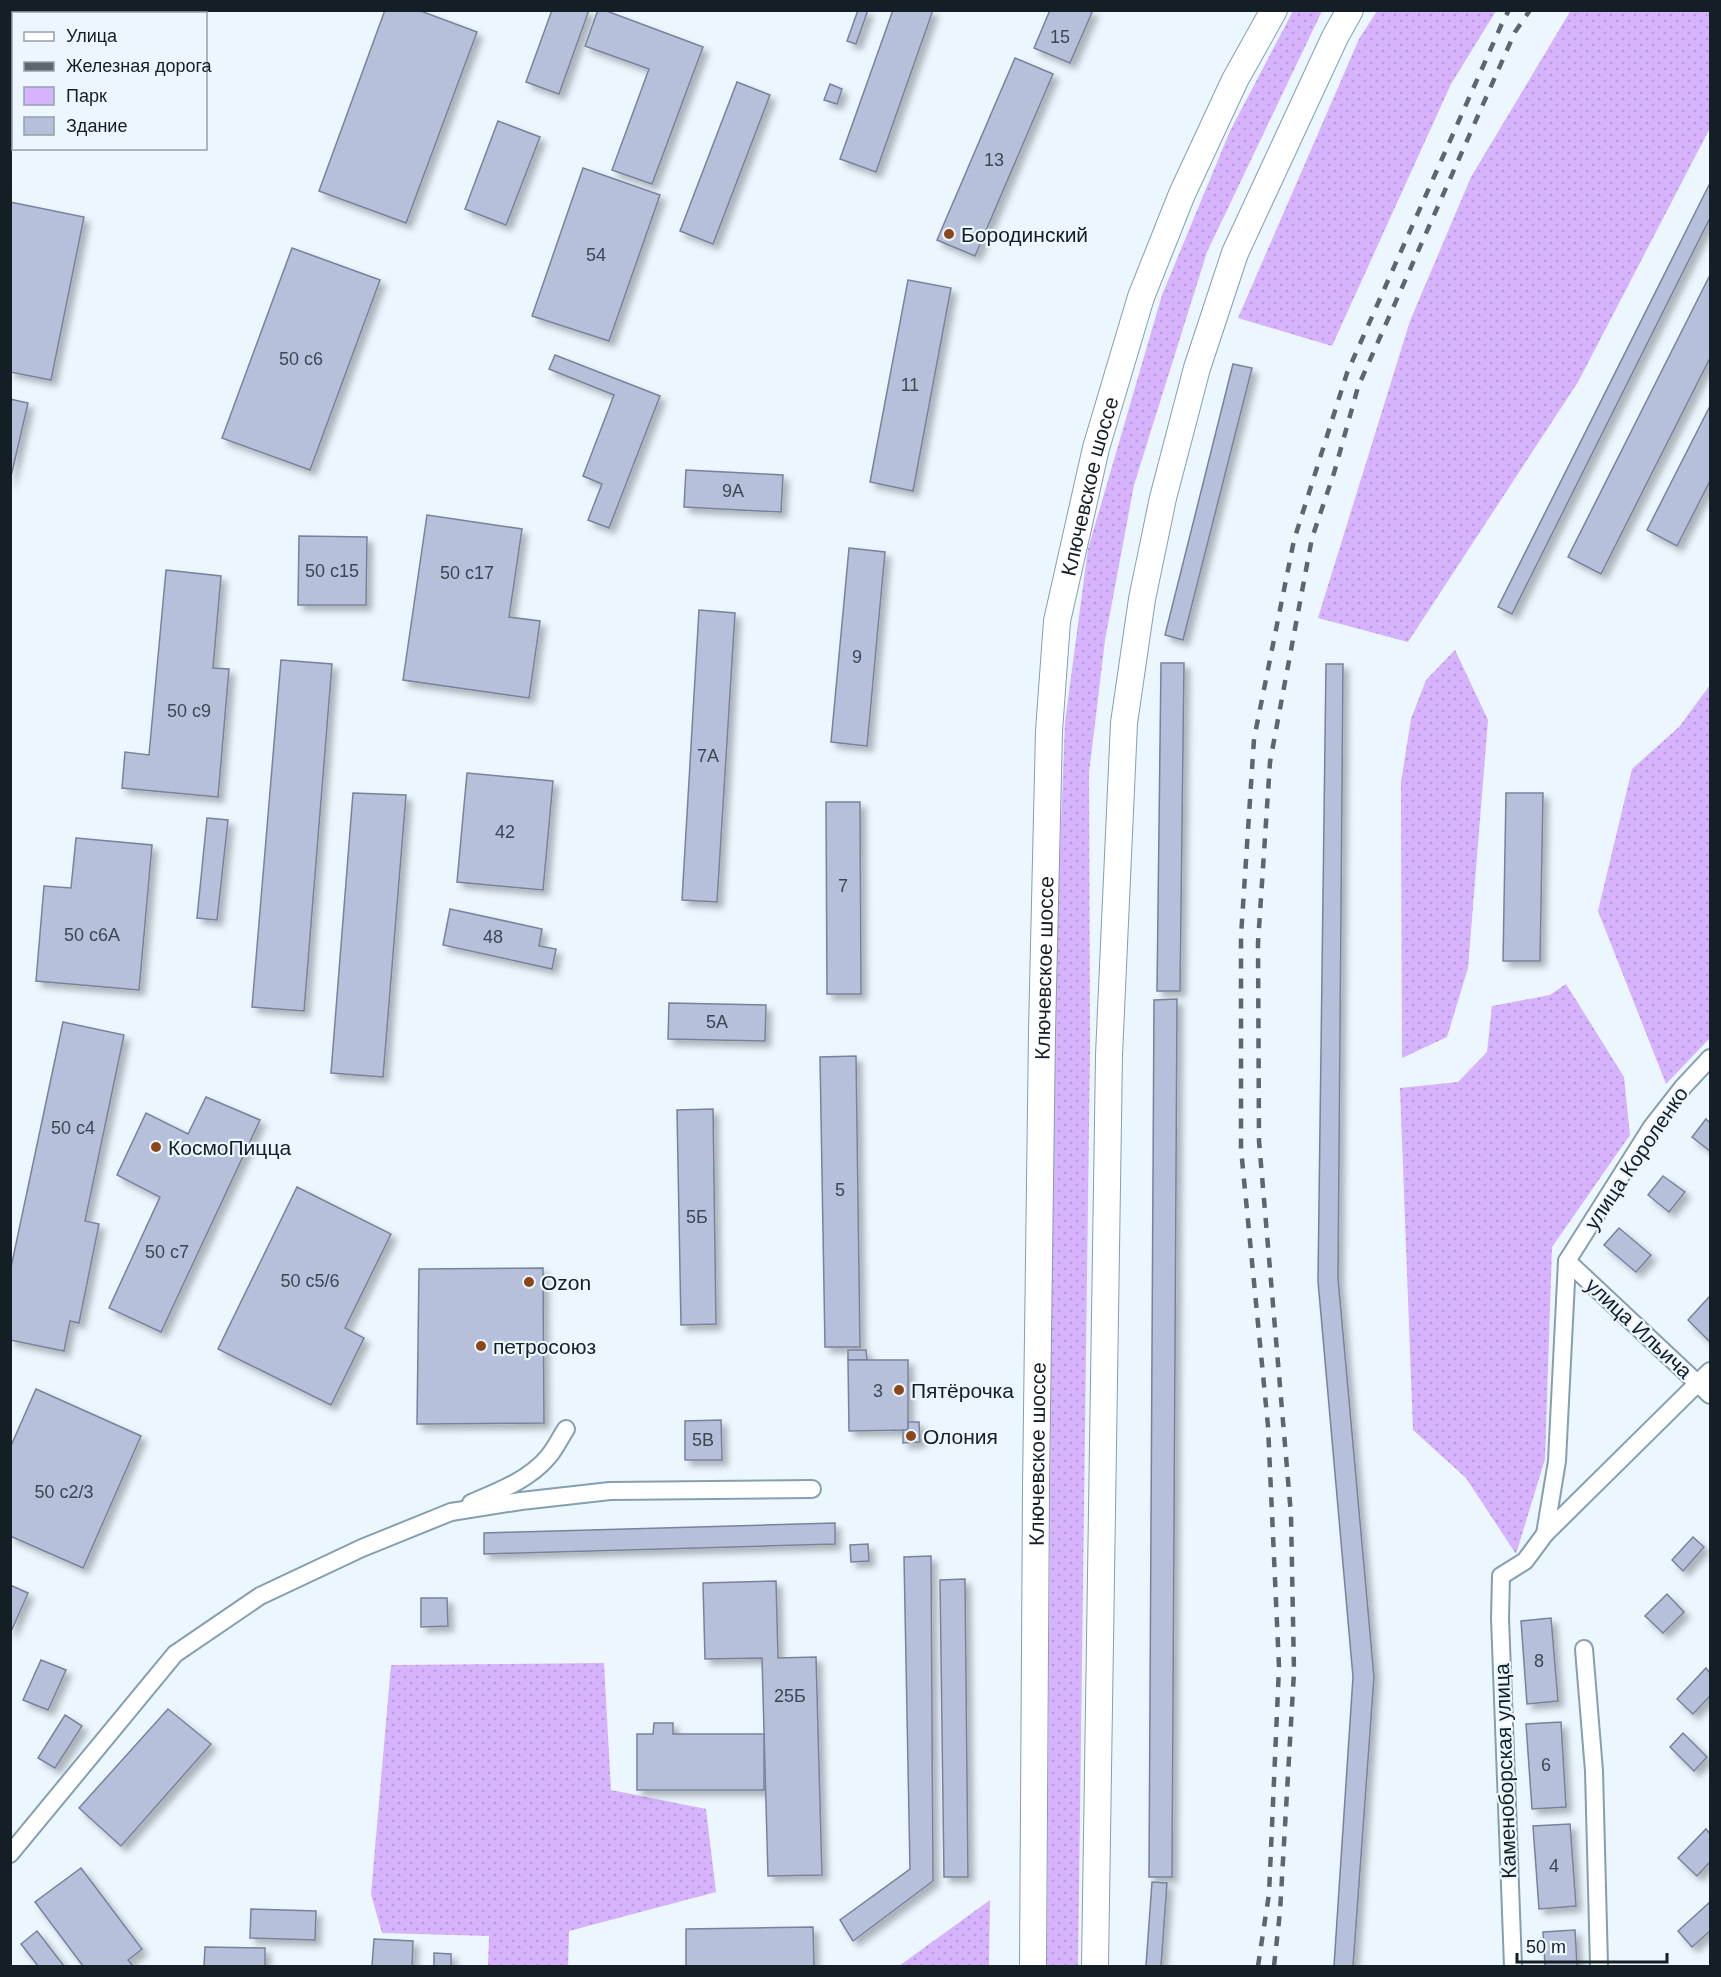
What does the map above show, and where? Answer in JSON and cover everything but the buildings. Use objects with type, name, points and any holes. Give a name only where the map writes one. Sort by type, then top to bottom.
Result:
[{"type":"main road","name":"Ключевское шоссе","points":[[1033,1966],[1042,1020],[1049,731],[1057,621],[1095,448],[1141,297],[1182,194],[1235,80],[1274,10]]},
{"type":"main road","points":[[1095,1966],[1109,1055],[1124,723],[1146,577],[1163,498],[1197,368],[1235,253],[1335,37],[1350,10]]},
{"type":"street","name":"улица Короленко","points":[[1567,1261],[1651,1128],[1683,1087],[1710,1058]]},
{"type":"street","name":"улица Ильича","points":[[1567,1261],[1704,1390]]},
{"type":"street","points":[[1545,1534],[1557,1461],[1567,1261]]},
{"type":"street","points":[[1545,1534],[1704,1390],[1710,1371]]},
{"type":"street","points":[[10,1854],[175,1654],[260,1596],[362,1548],[513,1484],[548,1458],[566,1429]]},
{"type":"street","points":[[451,1512],[610,1491],[812,1489]]},
{"type":"street","name":"Каменоборская улица","points":[[1513,1966],[1500,1618],[1501,1576],[1525,1561],[1545,1534]]},
{"type":"street","points":[[1584,1649],[1593,1771],[1599,1966]]},
{"type":"green space","points":[[1571,10],[1710,11],[1710,128],[1578,382],[1408,642],[1318,618],[1410,321],[1471,177]]},
{"type":"green space","points":[[1293,11],[1322,11],[1207,252],[1134,485],[1105,640],[1089,773],[1090,1048],[1078,1966],[1047,1966],[1053,1030],[1065,722],[1088,549],[1162,295],[1230,131]]},
{"type":"green space","points":[[1377,11],[1496,11],[1451,84],[1332,346],[1238,318],[1359,39]]},
{"type":"green space","points":[[1455,650],[1488,720],[1468,968],[1447,1037],[1402,1058],[1401,782],[1411,719],[1426,680]]},
{"type":"green space","points":[[1710,685],[1710,1038],[1666,1084],[1598,911],[1632,769],[1679,727]]},
{"type":"green space","points":[[1566,984],[1624,1077],[1630,1135],[1552,1247],[1545,1459],[1516,1554],[1466,1478],[1413,1430],[1400,1088],[1458,1082],[1487,1052],[1492,1006],[1550,995]]},
{"type":"green space","points":[[604,1663],[611,1790],[706,1809],[716,1892],[569,1931],[568,1966],[488,1966],[489,1936],[382,1933],[371,1894],[391,1665]]},
{"type":"green space","points":[[990,1900],[989,1966],[899,1966]]},
{"type":"railway","points":[[1258,1966],[1269,1894],[1279,1667],[1268,1426],[1241,1149],[1241,936],[1254,739],[1294,540],[1347,373],[1509,10]]},
{"type":"railway","points":[[1274,1966],[1280,1912],[1294,1672],[1291,1515],[1259,1141],[1258,943],[1270,762],[1312,538],[1334,473],[1358,387],[1515,32],[1530,10]]},
{"type":"place","name":"Бородинский","points":[[949,234]]},
{"type":"place","name":"КосмоПицца","points":[[156,1147]]},
{"type":"place","name":"Ozon","points":[[529,1282]]},
{"type":"place","name":"петросоюз","points":[[481,1346]]},
{"type":"place","name":"Пятёрочка","points":[[899,1390]]},
{"type":"place","name":"Олония","points":[[911,1436]]}]
